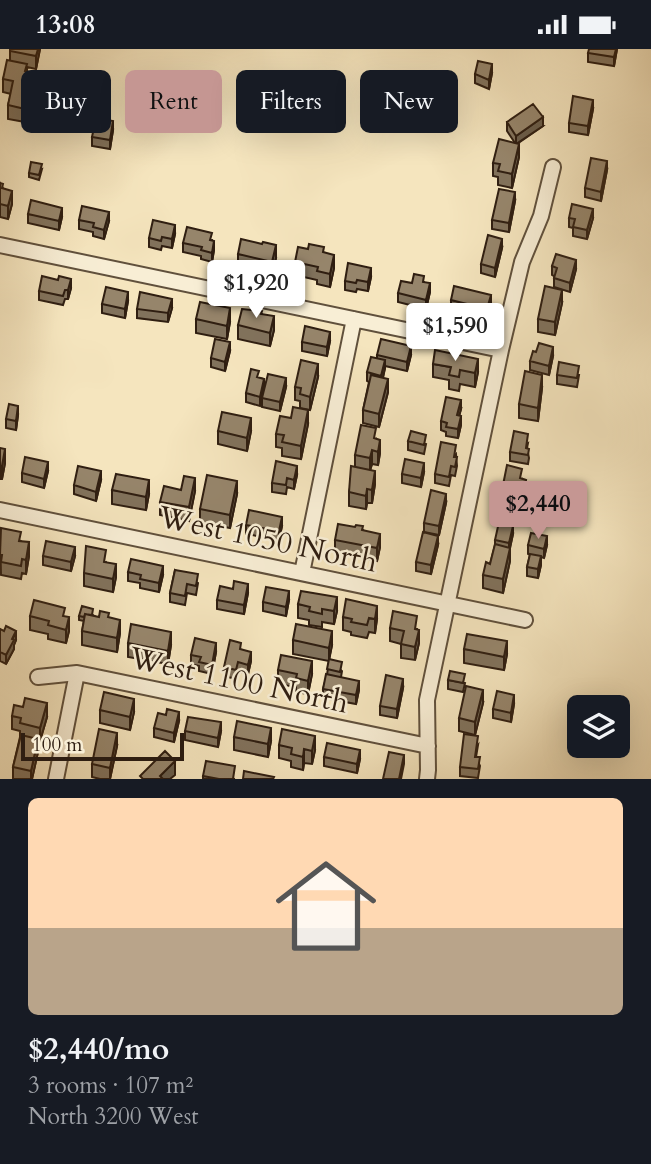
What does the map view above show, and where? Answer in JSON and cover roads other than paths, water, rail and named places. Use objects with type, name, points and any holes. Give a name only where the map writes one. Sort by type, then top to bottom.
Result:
[{"type":"street","points":[[427,779],[427,700],[501,350],[522,262],[541,216],[553,167]]},
{"type":"street","points":[[0,245],[501,350]]},
{"type":"street","points":[[302,573],[354,319]]},
{"type":"street","name":"West 1050 North","points":[[0,510],[525,620]]},
{"type":"street","points":[[56,779],[77,673]]},
{"type":"street","name":"West 1100 North","points":[[38,677],[77,673],[428,746]]}]
